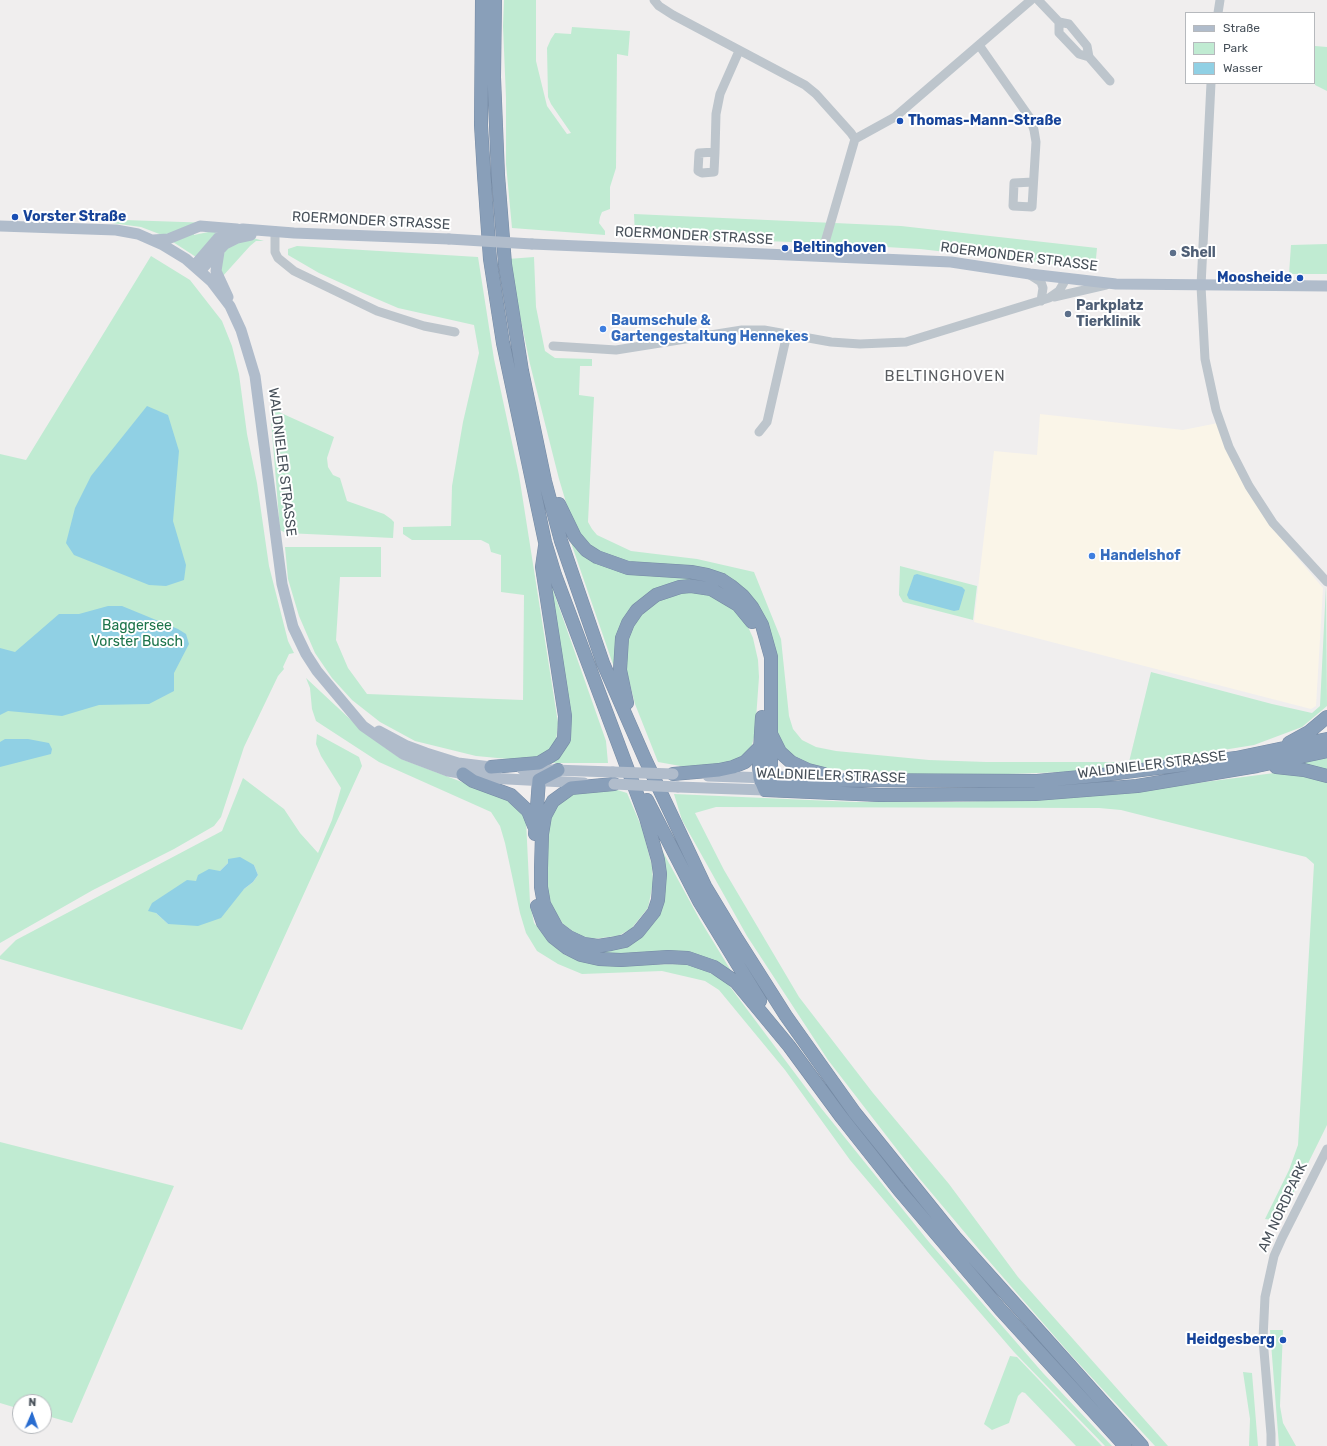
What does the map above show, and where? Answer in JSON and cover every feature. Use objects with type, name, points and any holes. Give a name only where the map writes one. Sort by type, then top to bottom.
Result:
[{"type":"highway","points":[[482,0],[482,125],[490,259],[503,343],[546,542],[555,575],[646,818],[658,860],[660,888],[654,912],[638,932],[625,941],[598,946],[584,944],[569,937],[557,928],[550,916],[544,904],[541,891],[542,841],[547,810],[558,797],[571,788],[577,786],[611,780]]},
{"type":"highway","points":[[495,0],[496,140],[505,264],[515,330],[538,447],[561,541],[603,663],[644,759],[705,886],[786,1016],[855,1113],[955,1237],[1142,1446]]},
{"type":"highway","points":[[538,447],[551,478],[566,523],[575,538],[586,550],[608,562],[628,568],[691,572],[722,580],[743,596],[752,607],[762,625],[768,642],[772,683],[770,732],[765,790]]},
{"type":"highway","points":[[491,767],[539,763],[554,754],[564,739],[565,716],[542,567],[546,542]]},
{"type":"highway","points":[[644,759],[625,696],[620,670],[622,638],[628,622],[637,610],[643,604],[663,591],[680,587],[701,587],[722,594],[738,605],[752,623],[760,645],[763,668],[761,746],[765,778]]},
{"type":"highway","points":[[1254,761],[1309,732],[1327,717]]},
{"type":"highway","points":[[770,732],[773,741],[780,752],[795,764],[814,772],[860,781]]},
{"type":"highway","name":"WALDNIELER STRASSE","points":[[765,790],[880,795],[1035,794],[1137,786],[1254,761],[1327,739]]},
{"type":"highway","points":[[619,744],[699,901],[789,1046]]},
{"type":"highway","points":[[673,774],[719,770],[733,767],[745,762],[761,746]]},
{"type":"highway","name":"WALDNIELER STRASSE","points":[[765,778],[860,781],[1037,781],[1254,761],[1327,751]]},
{"type":"highway","points":[[1254,761],[1327,776]]},
{"type":"highway","points":[[558,770],[539,780],[535,833],[535,900],[539,915],[553,937],[567,948],[581,955],[599,959],[668,957],[688,958],[714,966],[736,982],[789,1046],[842,1118],[904,1196],[1000,1309],[1124,1446]]},
{"type":"highway","points":[[464,774],[473,781],[511,795],[521,803],[531,816],[535,833]]},
{"type":"main road","points":[[0,226],[116,230],[151,239],[164,240],[200,226],[244,229]]},
{"type":"main road","name":"ROERMONDER STRASSE","points":[[197,268],[218,238],[233,231],[244,229],[532,244],[951,262],[1066,279],[1116,284],[1327,286]]},
{"type":"main road","name":"ROERMONDER STRASSE","points":[[197,268],[220,249],[237,238],[275,231]]},
{"type":"main road","name":"WALDNIELER STRASSE","points":[[151,239],[174,251],[197,268],[211,281],[230,306],[247,346],[255,376],[282,584],[293,627],[306,654],[317,671],[363,726],[404,754],[432,766],[464,774],[489,778],[611,780],[645,773],[765,778]]},
{"type":"main road","points":[[220,249],[217,258],[216,271],[227,291],[230,306]]},
{"type":"main road","name":"WALDNIELER STRASSE","points":[[351,712],[407,746],[458,763],[491,767],[558,770],[651,786],[765,790]]},
{"type":"street","points":[[654,0],[659,6],[673,15],[708,32],[739,51],[805,85],[816,94],[855,139]]},
{"type":"street","points":[[820,256],[855,139],[895,117],[1031,0]]},
{"type":"street","points":[[1038,0],[1059,22],[1068,24],[1088,46],[1089,57],[1110,81]]},
{"type":"street","points":[[1218,12],[1220,0]]},
{"type":"street","points":[[979,45],[1030,118],[1036,142],[1033,182]]},
{"type":"street","points":[[715,152],[716,114],[720,94],[739,51]]},
{"type":"street","points":[[1211,84],[1201,286],[1204,359],[1216,410],[1229,447],[1249,486],[1273,523],[1327,582]]},
{"type":"street","points":[[275,231],[275,252],[278,258],[294,271],[377,311],[424,326],[455,332]]},
{"type":"street","points":[[1030,274],[1041,282],[1045,299]]},
{"type":"street","points":[[1045,299],[1059,291],[1066,279]]},
{"type":"street","points":[[553,346],[616,350],[742,330],[764,330],[831,342],[860,344],[906,342],[1045,299],[1090,288],[1116,284]]},
{"type":"street","points":[[759,432],[766,422],[787,334]]},
{"type":"street","name":"AM NORDPARK","points":[[1271,1446],[1263,1339],[1265,1297],[1274,1256],[1327,1148]]},
{"type":"shaded area","points":[[1040,414],[1183,430],[1223,422],[1247,489],[1273,529],[1323,588],[1316,706],[1311,709],[974,622],[994,451],[1037,455]]},
{"type":"green space","points":[[504,0],[536,0],[536,61],[547,106],[567,134],[571,133],[551,104],[548,97],[547,48],[551,39],[555,33],[571,34],[572,27],[630,31],[628,56],[617,54],[616,168],[610,187],[610,209],[602,212],[599,223],[605,231],[605,235],[512,228],[506,164],[506,98],[503,26]]},
{"type":"green space","points":[[1315,46],[1327,47],[1327,91],[1315,85]]},
{"type":"green space","points":[[634,214],[901,226],[1097,248],[1095,269],[920,249],[817,243],[635,236]]},
{"type":"green space","points":[[94,219],[213,223],[162,235],[141,227],[97,221]]},
{"type":"green space","points":[[194,230],[194,235],[218,230],[196,257],[173,242]]},
{"type":"green space","points":[[253,238],[264,241],[256,241],[250,246],[222,277],[220,264],[225,251],[231,245]]},
{"type":"green space","points":[[1327,244],[1327,274],[1289,274],[1291,245]]},
{"type":"green space","points":[[297,246],[478,257],[494,359],[519,475],[558,723],[556,742],[545,756],[519,760],[476,756],[415,741],[380,722],[352,700],[332,678],[315,653],[299,616],[288,579],[285,547],[381,547],[381,577],[340,577],[336,640],[348,668],[367,694],[523,700],[524,595],[501,592],[501,555],[491,552],[489,544],[481,540],[412,540],[403,534],[403,527],[451,526],[452,486],[463,422],[479,353],[474,325],[398,308],[363,293],[319,273],[288,255],[288,249]]},
{"type":"green space","name":"Baggersee Vorster Busch","points":[[151,256],[190,280],[222,321],[232,346],[239,374],[247,434],[257,483],[269,566],[288,641],[294,653],[289,654],[283,667],[284,669],[278,676],[244,747],[221,817],[214,826],[174,849],[93,890],[0,943],[0,454],[26,460]]},
{"type":"green space","points":[[534,257],[536,307],[545,351],[555,358],[592,359],[592,366],[580,366],[579,395],[594,397],[588,522],[597,535],[631,551],[697,559],[754,572],[781,639],[789,716],[793,729],[802,740],[816,747],[836,751],[929,760],[986,762],[1129,762],[1151,672],[1312,713],[1320,706],[1326,586],[1327,706],[1302,727],[1254,745],[1093,771],[952,776],[878,774],[812,767],[793,758],[783,750],[777,730],[775,658],[734,581],[631,562],[600,552],[589,544],[578,532],[571,519],[559,479],[530,364],[508,259]]},
{"type":"green space","points":[[270,408],[334,437],[327,458],[328,467],[333,475],[340,478],[347,501],[384,514],[391,519],[394,522],[393,538],[286,533],[280,530]]},
{"type":"green space","points":[[568,534],[588,555],[715,582],[730,591],[756,627],[733,597],[676,583],[619,630],[615,644],[617,676]]},
{"type":"green space","points":[[900,566],[977,586],[973,620],[903,602],[899,595]]},
{"type":"green space","points":[[546,570],[606,741],[608,763],[549,763],[566,742]]},
{"type":"green space","points":[[699,591],[721,599],[745,620],[753,638],[758,660],[759,677],[755,733],[752,745],[743,757],[719,766],[686,767],[658,762],[635,704],[625,665],[627,641],[634,624],[646,606],[680,592]]},
{"type":"green space","points":[[306,678],[366,734],[401,759],[507,799],[518,807],[526,820],[530,903],[534,923],[550,943],[565,955],[598,965],[692,964],[720,978],[728,984],[821,1108],[929,1242],[1043,1373],[1112,1446],[1105,1446],[1014,1352],[932,1257],[850,1160],[785,1070],[719,990],[705,981],[662,971],[582,974],[558,964],[537,951],[526,933],[520,913],[505,843],[500,826],[491,812],[379,762],[316,721],[312,709],[310,688]]},
{"type":"green space","points":[[317,734],[359,757],[362,766],[242,1030],[0,959],[0,956],[16,940],[222,831],[243,778],[284,809],[300,833],[318,853],[332,820],[341,788],[321,756],[316,744]],"holes":[[[228,863],[254,865],[258,875],[253,882],[244,889],[168,924],[156,913],[196,881],[220,871]]]},
{"type":"green space","points":[[1327,755],[1327,770],[1292,762]]},
{"type":"green space","points":[[1282,772],[1327,781],[1327,1125],[1285,1210],[1273,1220],[1265,1219],[1289,1170],[1298,1145],[1314,864],[1306,857],[1121,810],[1099,808],[716,807],[695,813],[724,870],[799,997],[873,1093],[949,1184],[1018,1277],[1168,1446],[1155,1446],[1070,1354],[982,1253],[919,1178],[828,1060],[747,936],[682,820],[674,794],[855,802],[957,802],[1047,799],[1166,787]]},
{"type":"green space","points":[[614,789],[627,793],[642,828],[652,866],[653,883],[648,908],[631,929],[618,936],[592,939],[578,935],[563,924],[553,909],[545,883],[546,837],[551,816],[557,806],[575,792]]},
{"type":"green space","points":[[657,841],[700,920],[733,974],[717,963],[594,955],[553,927],[614,949],[654,920]]},
{"type":"green space","points":[[0,1142],[174,1186],[72,1423],[52,1417],[52,1394],[12,1394],[12,1407],[0,1403]]},
{"type":"green space","points":[[1270,1330],[1283,1330],[1280,1406],[1283,1423],[1296,1446],[1279,1446]]},
{"type":"green space","points":[[1010,1356],[1017,1357],[1102,1446],[1076,1446],[1025,1393],[1022,1392],[1018,1396],[1009,1423],[992,1430],[984,1424]]},
{"type":"green space","points":[[1243,1372],[1252,1373],[1258,1446],[1249,1446],[1250,1419]]},
{"type":"water","points":[[147,406],[168,415],[179,451],[173,521],[186,565],[184,580],[166,586],[149,585],[74,555],[66,543],[75,508],[91,476]]},
{"type":"water","points":[[917,574],[962,587],[965,590],[959,610],[954,611],[909,599],[907,595],[914,575]]},
{"type":"water","points":[[108,606],[122,606],[178,629],[186,634],[189,644],[174,673],[174,691],[149,704],[99,705],[62,716],[8,711],[0,715],[0,648],[15,652],[59,614],[79,614]]},
{"type":"water","points":[[5,739],[28,739],[49,743],[52,749],[51,754],[0,767],[0,742]]},
{"type":"water","points":[[240,857],[254,865],[258,875],[253,882],[244,889],[221,918],[198,926],[168,924],[156,913],[148,911],[152,903],[187,880],[196,881],[198,875],[209,869],[220,871],[228,863],[228,859]]},
{"type":"place","name":"Thomas-Mann-Straße","points":[[900,121]]},
{"type":"place","name":"Vorster Straße","points":[[15,217]]},
{"type":"place","name":"Beltinghoven","points":[[785,248]]},
{"type":"place","name":"Shell","points":[[1173,253]]},
{"type":"place","name":"Moosheide","points":[[1300,278]]},
{"type":"place","name":"Parkplatz Tierklinik","points":[[1068,314]]},
{"type":"place","name":"Baumschule & Gartengestaltung Hennekes","points":[[603,329]]},
{"type":"place","name":"Handelshof","points":[[1092,556]]},
{"type":"place","name":"Heidgesberg","points":[[1283,1340]]},
{"type":"district","name":"BELTINGHOVEN","points":[[945,377]]}]
